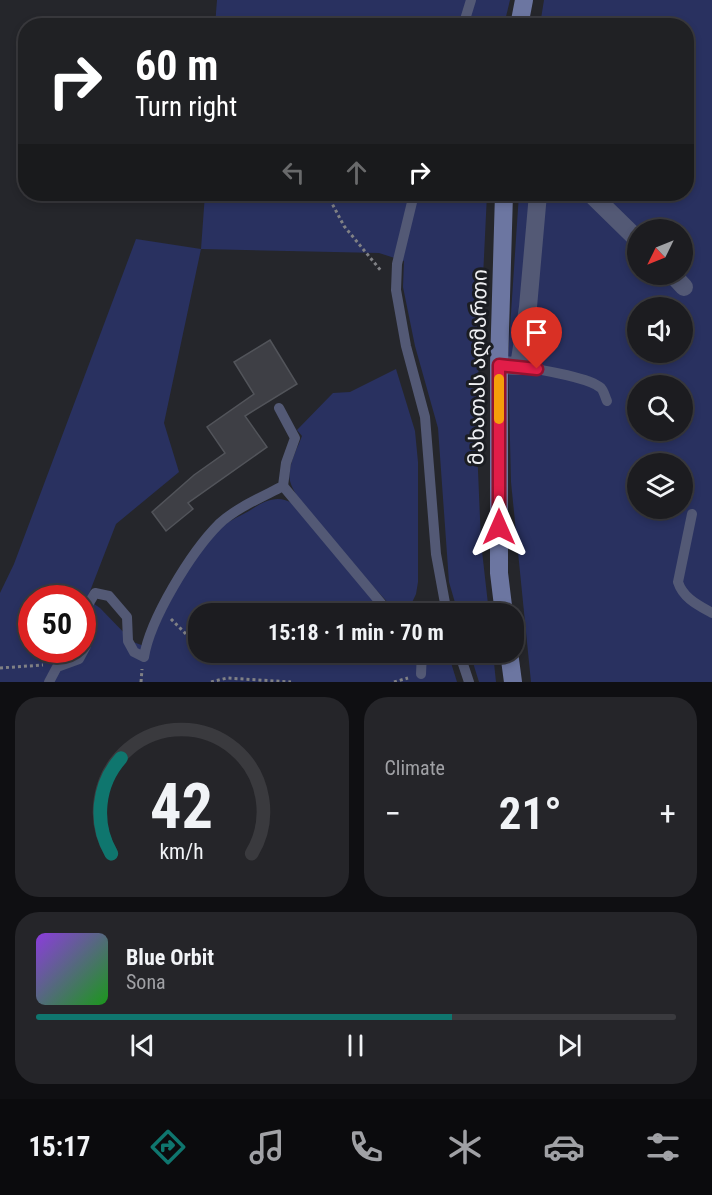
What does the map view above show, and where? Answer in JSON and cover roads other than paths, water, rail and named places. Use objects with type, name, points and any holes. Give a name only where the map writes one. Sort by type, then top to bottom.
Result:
[{"type":"main road","points":[[521,18],[524,0]]},
{"type":"main road","name":"მახათას აღმართი","points":[[503,603],[499,573],[499,365],[504,201]]},
{"type":"main road","points":[[510,663],[513,682]]},
{"type":"street","points":[[499,365],[519,366],[528,307],[537,201]]},
{"type":"street","points":[[598,201],[627,229]]},
{"type":"lane","points":[[465,18],[471,0]]},
{"type":"lane","points":[[412,201],[397,264],[396,290],[406,346],[424,417],[436,554],[445,603]]},
{"type":"lane","points":[[519,366],[554,372],[594,384],[600,388],[607,401]]},
{"type":"lane","points":[[279,408],[295,438],[286,463],[283,486],[381,603]]},
{"type":"lane","points":[[48,682],[57,667],[79,659],[87,646],[85,610],[95,593],[109,596],[127,617],[128,641],[134,652],[144,657],[146,645],[162,608],[196,552],[218,525],[228,517],[283,486]]},
{"type":"lane","points":[[691,519],[678,582],[681,591],[691,601],[712,613]]},
{"type":"lane","points":[[421,674],[422,663]]},
{"type":"lane","points":[[462,663],[468,682]]}]
